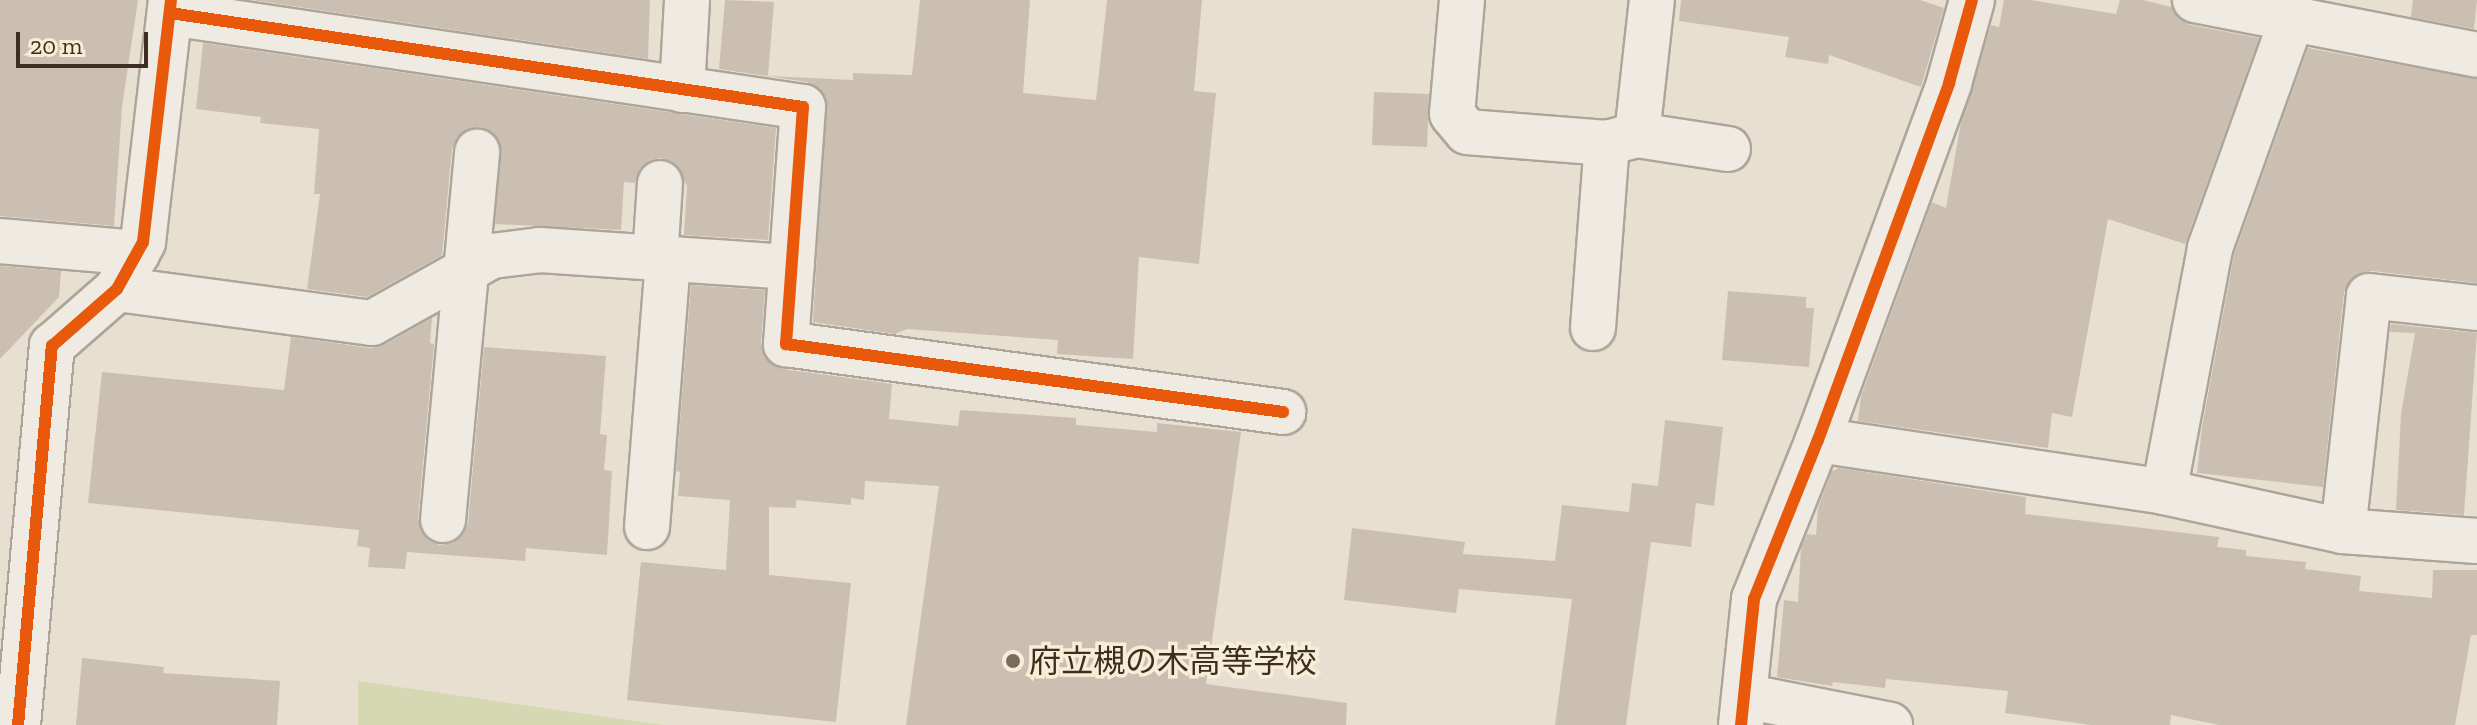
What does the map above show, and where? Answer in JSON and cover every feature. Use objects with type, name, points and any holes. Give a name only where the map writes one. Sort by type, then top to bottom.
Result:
[{"type":"street","points":[[682,90],[687,0]]},
{"type":"street","points":[[1462,0],[1452,114],[1467,132],[1622,139],[1728,149]]},
{"type":"street","points":[[1593,328],[1622,139],[1652,0]]},
{"type":"street","points":[[1890,725],[1742,710],[1754,599],[1818,440],[1949,83],[1972,0]]},
{"type":"street","points":[[2195,0],[2477,55]]},
{"type":"street","points":[[18,725],[52,346],[127,271],[143,242],[170,6],[803,107],[786,344],[1283,412]]},
{"type":"street","points":[[2164,492],[2210,248],[2292,19]]},
{"type":"street","points":[[443,520],[477,152]]},
{"type":"street","points":[[647,527],[661,258],[660,183]]},
{"type":"street","points":[[0,241],[372,323],[492,256],[540,250],[791,267]]},
{"type":"street","points":[[2343,531],[2369,296],[2471,299]]},
{"type":"street","points":[[1818,440],[2164,492],[2343,531],[2477,541]]},
{"type":"green space","points":[[358,681],[663,725],[358,725]]},
{"type":"building","points":[[0,0],[138,0],[122,107],[114,226],[0,216]]},
{"type":"building","points":[[253,0],[650,0],[648,59]]},
{"type":"building","points":[[725,0],[774,2],[768,76],[853,80],[853,73],[912,75],[920,0],[1030,0],[1023,93],[1096,100],[1107,0],[1202,0],[1194,91],[1216,93],[1199,264],[1139,257],[1133,359],[1057,354],[1058,340],[907,329],[895,334],[813,322],[826,97],[819,88],[807,82],[719,69]]},
{"type":"building","points":[[1681,0],[1920,0],[1944,8],[1921,87],[1829,55],[1828,64],[1785,57],[1789,37],[1679,21]]},
{"type":"building","points":[[2004,0],[2031,0],[2116,14],[2120,0],[2143,0],[2171,7],[2178,18],[2190,25],[2259,38],[2185,244],[2108,219],[2072,417],[2052,413],[2048,448],[1858,421],[1861,396],[1932,202],[1946,208],[1961,122],[1991,25],[1999,27]]},
{"type":"building","points":[[2413,0],[2477,0],[2474,29],[2411,17]]},
{"type":"building","points":[[203,43],[776,128],[768,240],[684,235],[687,186],[674,163],[661,158],[650,160],[640,168],[635,183],[624,182],[621,230],[495,224],[500,142],[492,132],[479,127],[466,130],[457,137],[452,149],[442,255],[367,297],[307,289],[320,194],[314,194],[319,129],[260,123],[261,117],[196,109]]},
{"type":"building","points":[[2308,48],[2477,79],[2477,283],[2372,271],[2360,273],[2349,281],[2344,293],[2323,487],[2197,473],[2202,427],[2234,255]]},
{"type":"building","points":[[1374,92],[1429,94],[1427,147],[1372,145]]},
{"type":"building","points":[[0,266],[61,271],[59,297],[0,359]]},
{"type":"building","points":[[691,285],[765,290],[761,343],[771,364],[783,369],[892,384],[889,419],[958,426],[960,410],[1076,418],[1076,425],[1157,432],[1157,423],[1241,432],[1206,684],[1347,703],[1346,725],[906,725],[939,486],[865,481],[864,500],[851,498],[851,505],[796,500],[796,508],[769,507],[769,575],[851,583],[836,722],[627,700],[641,562],[726,570],[730,500],[678,496],[680,472],[676,471]]},
{"type":"building","points":[[1728,291],[1806,297],[1806,308],[1814,308],[1809,367],[1722,360]]},
{"type":"building","points":[[432,318],[430,343],[434,344],[418,518],[421,531],[429,541],[440,545],[453,543],[463,535],[468,523],[484,347],[606,356],[600,434],[607,435],[604,470],[612,471],[607,555],[526,548],[525,561],[407,552],[405,569],[368,567],[370,548],[357,546],[359,530],[88,503],[102,372],[284,390],[291,337],[370,348],[384,345]]},
{"type":"building","points":[[2391,324],[2477,333],[2464,515],[2396,510],[2401,414],[2415,333],[2390,332]]},
{"type":"building","points":[[1665,420],[1723,427],[1714,506],[1696,503],[1691,547],[1651,542],[1626,725],[1555,725],[1572,599],[1459,589],[1456,613],[1344,600],[1352,528],[1465,542],[1463,554],[1555,561],[1562,505],[1629,512],[1632,483],[1658,486]]},
{"type":"building","points":[[1839,468],[2026,497],[2025,514],[2219,537],[2217,547],[2246,550],[2246,556],[2306,562],[2305,569],[2361,576],[2359,591],[2432,598],[2433,570],[2477,570],[2477,635],[2471,635],[2455,725],[2219,725],[2171,715],[2170,725],[2091,725],[2005,713],[2008,691],[1886,679],[1885,688],[1833,682],[1832,686],[1777,677],[1784,600],[1798,602],[1801,548],[1807,534],[1816,535],[1818,508],[1832,471]]},
{"type":"building","points":[[82,658],[164,667],[163,673],[280,681],[277,725],[76,725]]},
{"type":"cycle path","points":[[1741,725],[1754,599],[1818,440],[1949,83],[1972,0]]},
{"type":"cycle path","points":[[18,725],[52,346],[117,289],[143,242],[171,1]]},
{"type":"cycle path","points":[[170,13],[803,107],[786,344],[1283,412]]},
{"type":"place","name":"府立槻の木高等学校","points":[[1013,661]]}]
